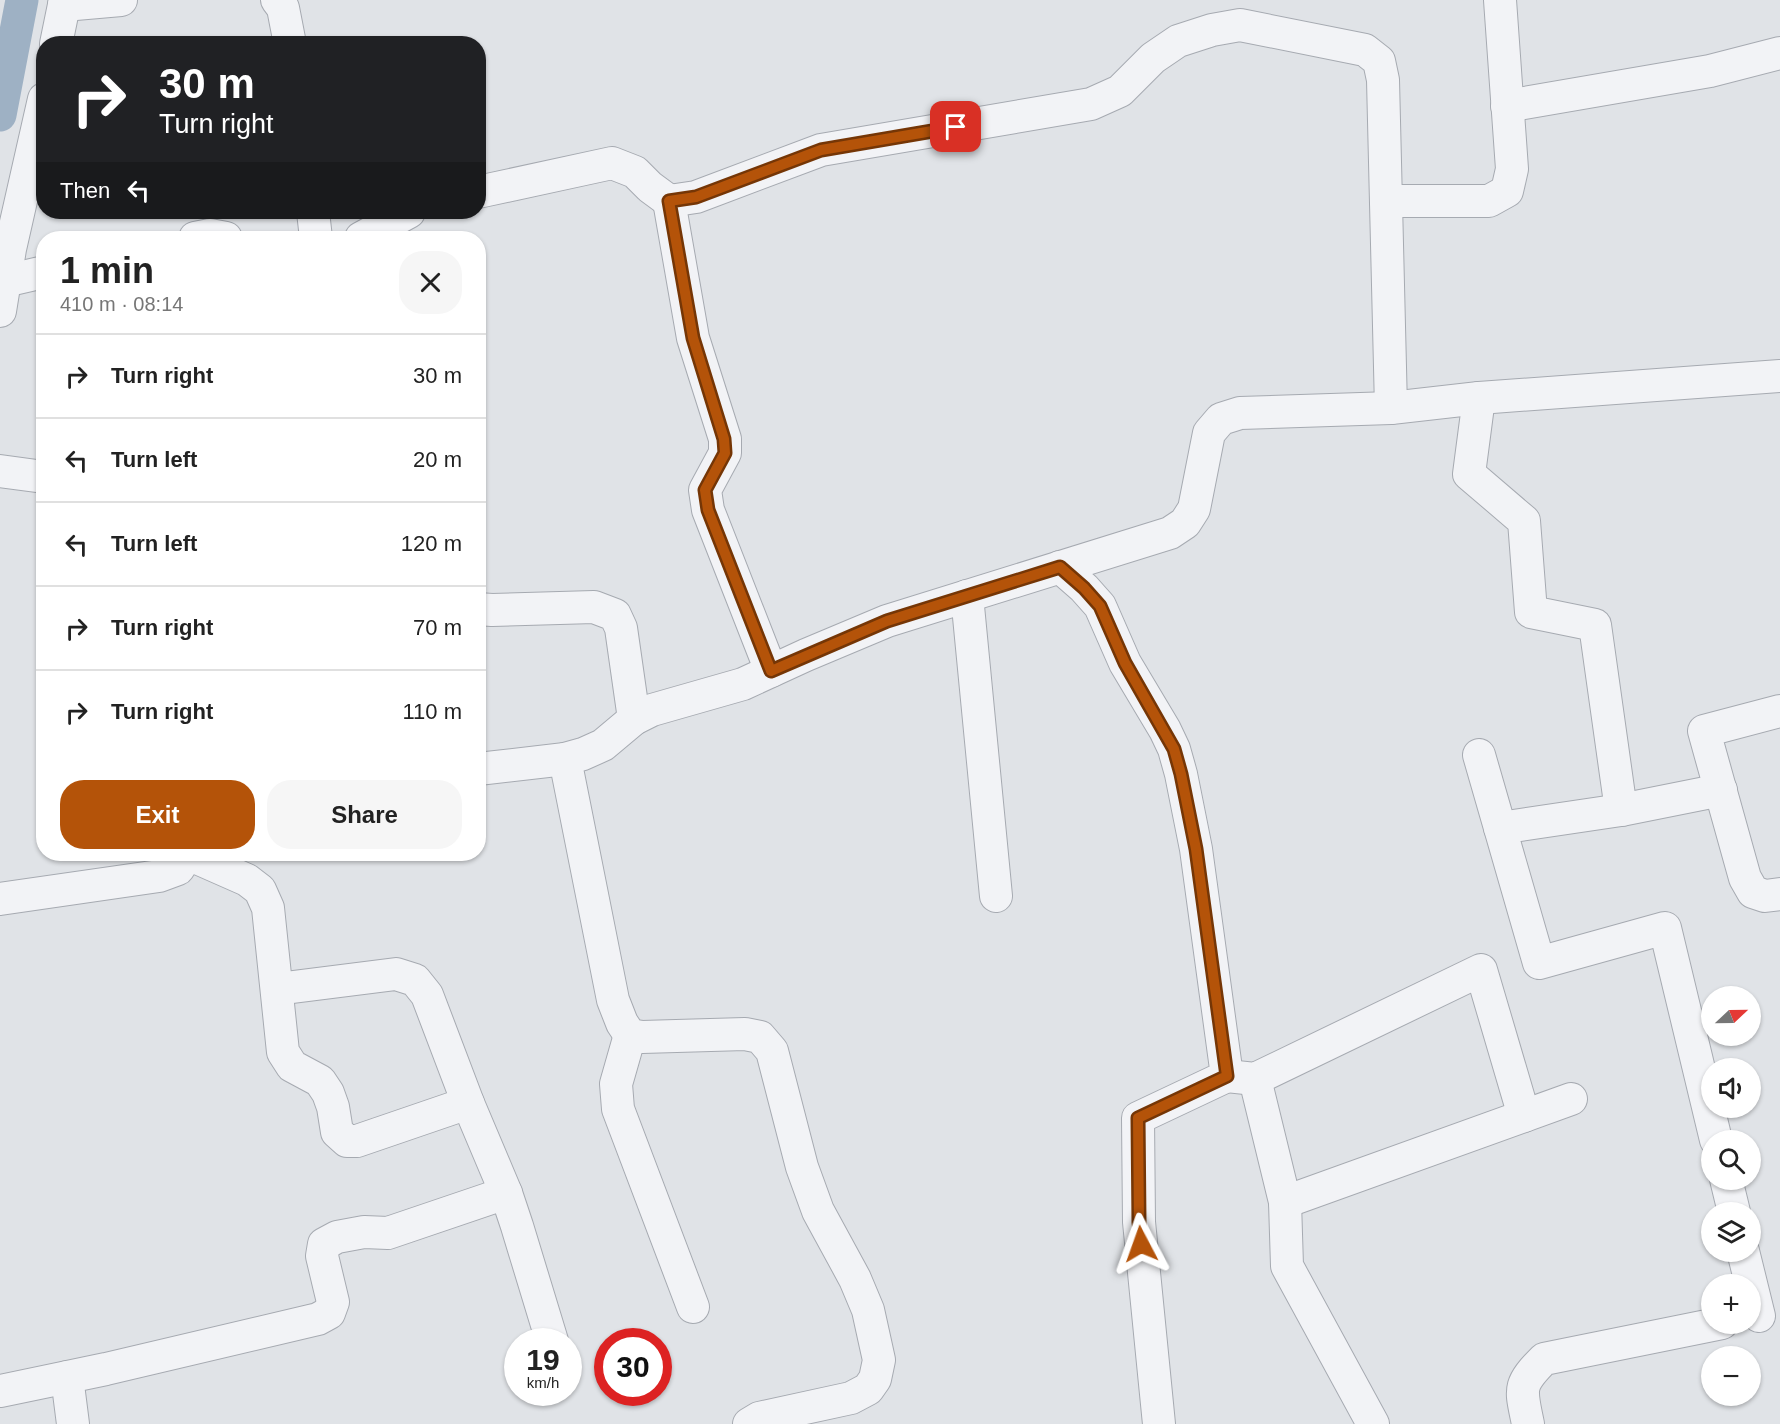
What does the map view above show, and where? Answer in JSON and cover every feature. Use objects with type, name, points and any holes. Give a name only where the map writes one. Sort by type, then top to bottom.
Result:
[{"type":"street","points":[[58,36],[65,3],[121,0]]},
{"type":"street","points":[[277,0],[283,8],[288,36]]},
{"type":"street","points":[[1386,201],[1489,201],[1507,190],[1512,169],[1500,0]]},
{"type":"street","points":[[669,201],[696,197],[821,150],[1091,104],[1119,91],[1153,58],[1178,41],[1212,30],[1240,25],[1365,50],[1379,61],[1383,80],[1391,408]]},
{"type":"street","points":[[1507,106],[1710,71],[1780,53]]},
{"type":"street","points":[[0,311],[10,249],[36,134]]},
{"type":"street","points":[[486,190],[612,163],[636,172],[650,187],[669,201],[693,338],[724,439],[725,453],[705,490],[708,510],[771,671]]},
{"type":"street","points":[[374,231],[397,219]]},
{"type":"street","points":[[5,281],[36,274]]},
{"type":"street","points":[[486,768],[565,759],[583,754],[603,745],[634,718],[652,710],[743,684],[887,621],[1170,533],[1185,523],[1194,509],[1209,432],[1221,419],[1240,413],[1391,408],[1479,398],[1780,376]]},
{"type":"street","points":[[1479,398],[1469,474],[1524,521],[1531,612],[1595,625],[1621,810]]},
{"type":"street","points":[[0,471],[36,476]]},
{"type":"street","points":[[1060,567],[1100,606],[1125,663],[1174,749],[1181,774],[1241,1077],[1285,1202],[1287,1266],[1373,1424]]},
{"type":"street","points":[[967,596],[996,896]]},
{"type":"street","points":[[486,610],[594,607],[615,615],[621,628],[634,718]]},
{"type":"street","points":[[1780,711],[1704,731],[1745,878],[1753,892],[1765,896],[1780,894]]},
{"type":"street","points":[[1479,755],[1539,963],[1665,928],[1714,1130]]},
{"type":"street","points":[[565,759],[613,1000],[622,1023],[630,1035],[642,1037],[745,1034],[760,1037],[772,1051],[802,1167],[818,1211],[855,1279],[868,1310],[879,1360],[875,1379],[868,1389],[851,1398],[759,1418],[749,1424]]},
{"type":"street","points":[[1500,828],[1621,810],[1720,790]]},
{"type":"street","points":[[0,899],[159,876],[178,869],[183,861]]},
{"type":"street","points":[[204,861],[247,880],[260,890],[268,908],[283,1052],[292,1066],[320,1081],[333,1107],[337,1132],[346,1141],[357,1141],[468,1103]]},
{"type":"street","points":[[1159,1424],[1139,1222],[1138,1118],[1241,1077],[1481,970],[1524,1116]]},
{"type":"street","points":[[277,988],[396,974],[415,980],[427,995],[468,1103],[506,1193],[548,1328]]},
{"type":"street","points":[[630,1035],[616,1084],[618,1109],[693,1307]]},
{"type":"street","points":[[1285,1202],[1571,1099]]},
{"type":"street","points":[[0,1391],[318,1319],[329,1313],[333,1302],[322,1256],[324,1244],[337,1237],[364,1232],[388,1233],[506,1193]]},
{"type":"street","points":[[1746,1262],[1763,1314]]},
{"type":"street","points":[[1528,1424],[1522,1391],[1529,1374],[1544,1359],[1701,1327]]},
{"type":"street","points":[[68,1377],[73,1424]]},
{"type":"waterway","points":[[0,115],[22,0]]},
{"type":"route","points":[[956,127],[821,150],[696,197],[669,201],[693,338],[724,439],[725,453],[705,490],[708,510],[771,671],[887,621],[1060,567],[1100,606],[1125,663],[1165,730],[1174,749],[1181,774],[1196,849],[1227,1076],[1138,1118],[1141,1244]]}]
